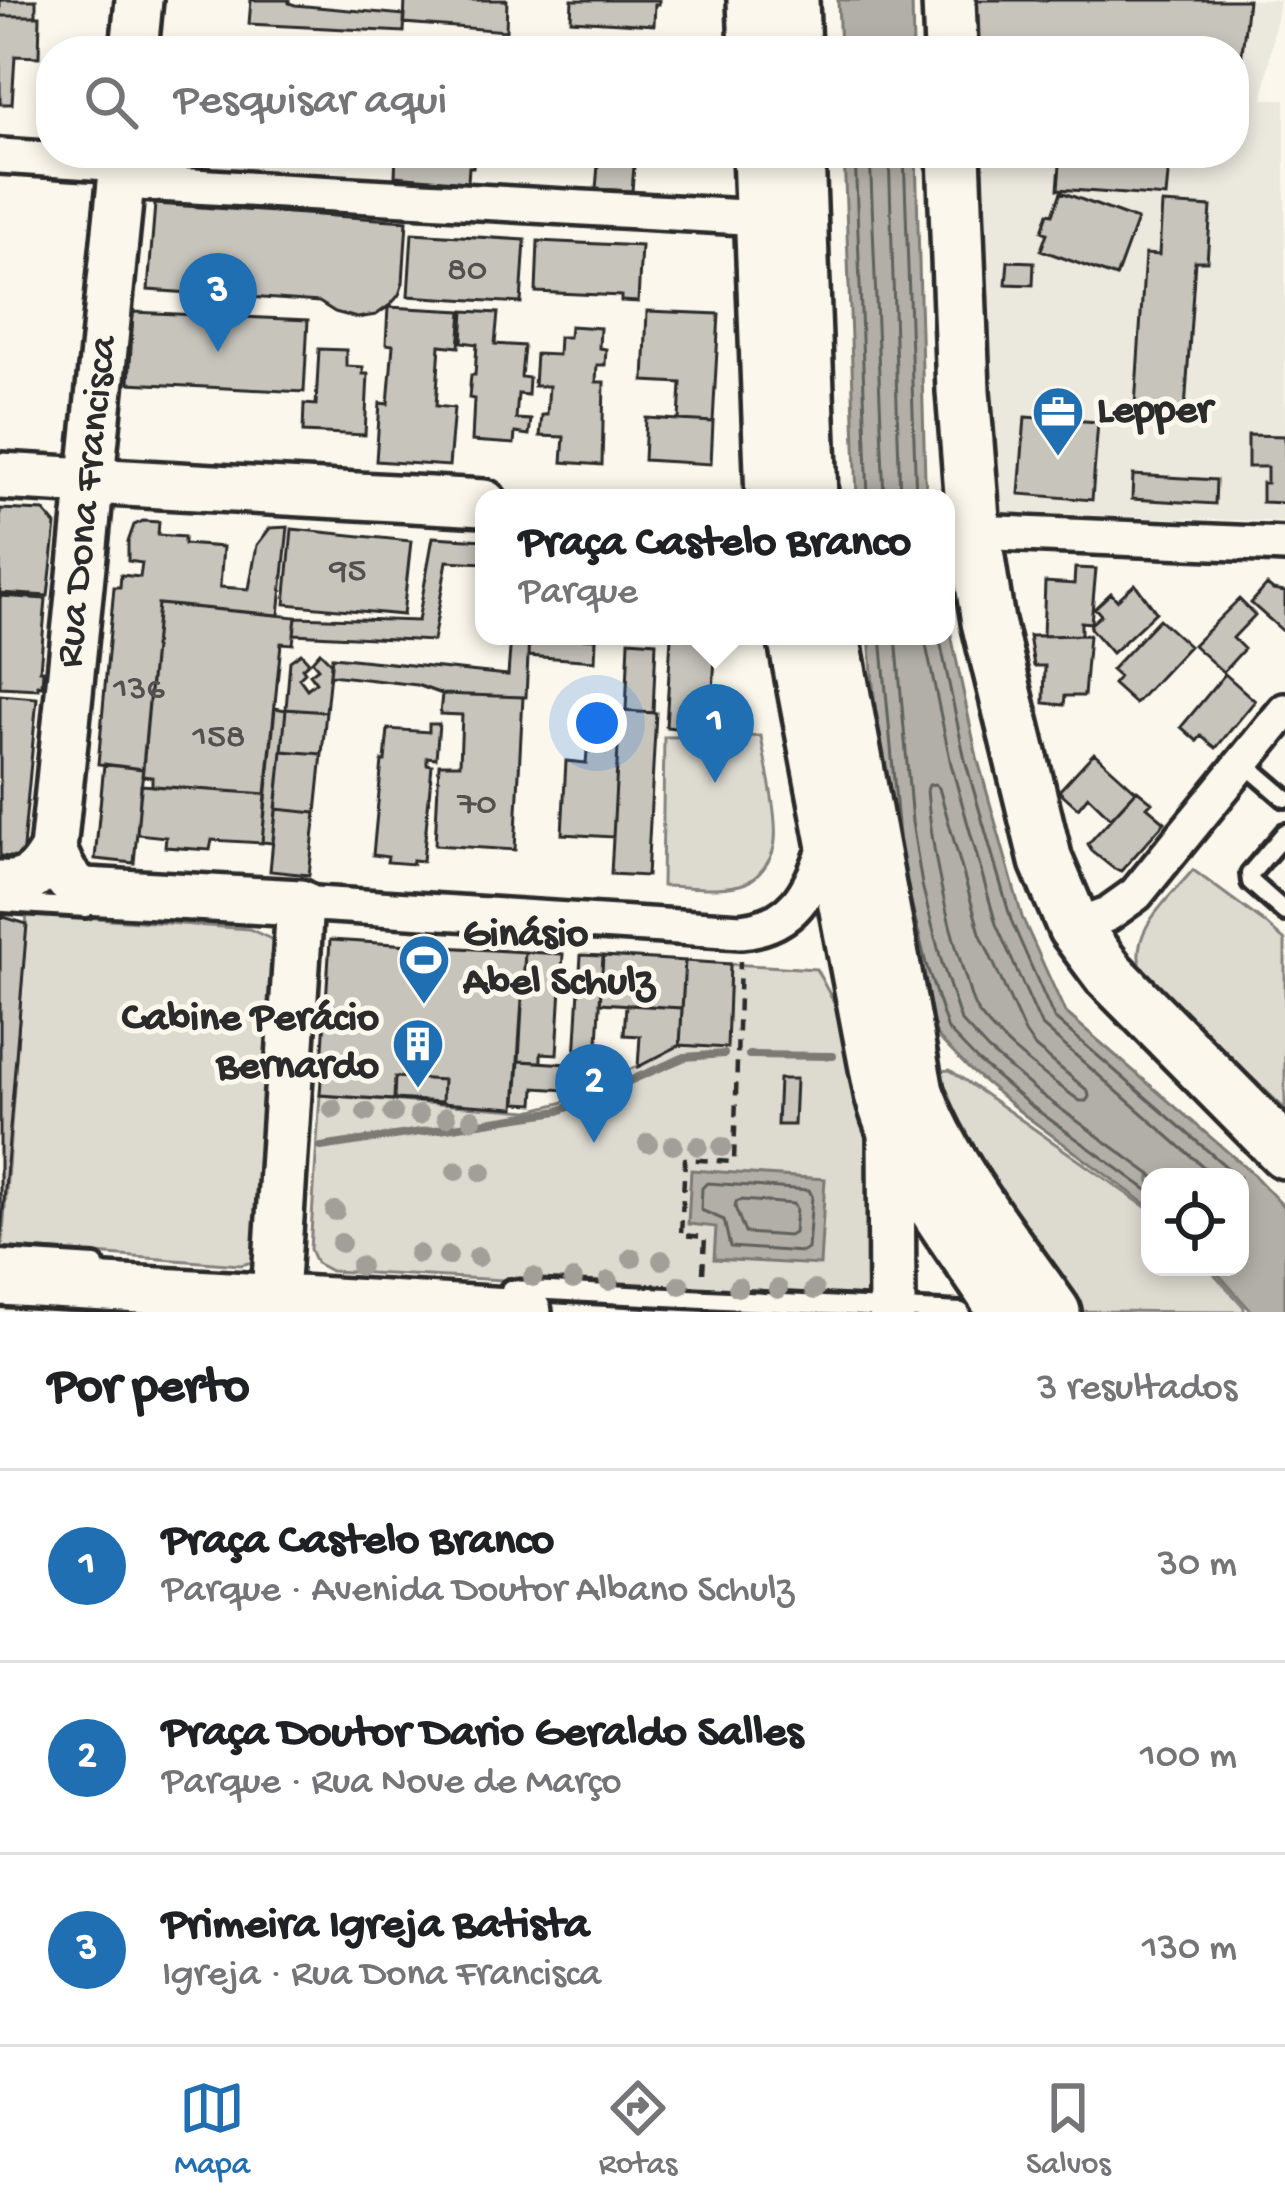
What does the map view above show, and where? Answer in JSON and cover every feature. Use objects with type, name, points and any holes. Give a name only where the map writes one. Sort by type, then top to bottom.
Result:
[{"type":"main road","points":[[135,36],[139,0]]},
{"type":"main road","points":[[754,0],[755,36]]},
{"type":"main road","points":[[793,0],[794,36]]},
{"type":"main road","points":[[949,0],[950,36]]},
{"type":"main road","name":"Rua Dona Francisca","points":[[53,850],[123,168]]},
{"type":"main road","points":[[760,168],[772,489]]},
{"type":"main road","points":[[799,168],[811,489]]},
{"type":"main road","points":[[955,168],[964,391],[960,531],[988,622],[1046,861],[1074,927],[1108,974],[1285,1151]]},
{"type":"main road","points":[[0,476],[475,502]]},
{"type":"main road","points":[[796,645],[890,1128],[919,1184],[1005,1312]]},
{"type":"main road","points":[[835,645],[917,1092],[942,1147],[1054,1312]]},
{"type":"main road","points":[[2,890],[32,880],[53,850]]},
{"type":"main road","points":[[53,850],[72,885],[85,891],[300,903],[275,1288]]},
{"type":"main road","points":[[890,1128],[892,1310]]},
{"type":"main road","points":[[0,1282],[275,1288],[515,1300]]},
{"type":"street","points":[[0,156],[36,159]]},
{"type":"street","points":[[148,168],[762,218]]},
{"type":"street","points":[[960,531],[1285,545]]},
{"type":"street","points":[[1074,927],[1108,914],[1136,894],[1285,711]]},
{"type":"street","points":[[300,903],[763,929],[798,906],[832,834]]},
{"type":"lane","points":[[1244,762],[1285,798]]},
{"type":"lane","points":[[1285,833],[1250,874],[1251,882],[1285,912]]},
{"type":"lane","points":[[2,890],[253,918],[300,903]]},
{"type":"lane","points":[[0,1259],[114,1266]]},
{"type":"lane","points":[[515,1300],[961,1312]]},
{"type":"path","points":[[703,1273],[705,1237],[681,1235],[686,1159],[734,1162],[741,931]]},
{"type":"shaded area","name":"Lepper","points":[[967,0],[1279,0],[1263,99],[1285,99],[1285,522],[1000,512],[973,274],[970,168],[1249,168],[1249,36],[968,36]]},
{"type":"shaded area","points":[[761,736],[775,823],[774,847],[767,863],[751,880],[737,886],[662,886],[664,737]]},
{"type":"shaded area","points":[[1193,870],[1285,941],[1285,1109],[1142,974],[1139,958],[1145,930]]},
{"type":"shaded area","points":[[27,913],[249,929],[271,939],[280,963],[256,1261],[241,1265],[2,1247]]},
{"type":"shaded area","points":[[730,964],[816,969],[854,1039],[874,1166],[874,1299],[331,1271],[316,1263],[310,1249],[320,1095],[529,1111],[561,1103],[680,1045],[726,1047]]},
{"type":"shaded area","points":[[950,1070],[1141,1204],[1141,1276],[1216,1276],[1244,1312],[1071,1311],[952,1131],[938,1071]]},
{"type":"water","points":[[838,0],[912,0],[913,36],[839,36]]},
{"type":"water","points":[[845,168],[916,168],[927,489],[857,489]]},
{"type":"water","points":[[870,645],[953,645],[977,757],[1022,917],[1065,1012],[1247,1168],[1141,1168],[1141,1200],[1023,1114],[937,1036],[915,967],[885,825]]},
{"type":"water","points":[[691,1170],[825,1179],[820,1265],[714,1259],[716,1227],[688,1224]]},
{"type":"water","points":[[1249,1170],[1285,1208],[1285,1312],[1252,1312],[1220,1276],[1249,1276]]},
{"type":"building","points":[[0,0],[36,0],[36,16],[0,16]]},
{"type":"building","points":[[251,0],[289,0],[295,5],[405,15],[404,32],[249,24]]},
{"type":"building","points":[[405,0],[507,0],[506,31],[404,23]]},
{"type":"building","points":[[572,0],[659,0],[659,4],[655,4],[654,25],[571,20]]},
{"type":"building","points":[[976,0],[1248,0],[1244,36],[975,36]]},
{"type":"building","points":[[0,16],[40,16],[36,57],[15,56],[12,104],[0,104]]},
{"type":"building","points":[[395,168],[469,168],[468,182],[395,176]]},
{"type":"building","points":[[598,168],[634,168],[632,191],[596,189]]},
{"type":"building","points":[[1060,168],[1169,168],[1166,197],[1058,189]]},
{"type":"building","points":[[1061,192],[1137,220],[1116,277],[1041,250],[1048,213],[1053,214]]},
{"type":"building","points":[[155,204],[407,221],[399,295],[376,315],[357,318],[319,302],[148,290]]},
{"type":"building","points":[[1162,204],[1211,207],[1207,261],[1195,261],[1185,410],[1135,406],[1145,254],[1159,255]]},
{"type":"building","points":[[412,233],[525,240],[521,303],[408,296]]},
{"type":"building","points":[[538,241],[641,246],[638,302],[621,301],[621,296],[536,292]]},
{"type":"building","points":[[1008,261],[1034,262],[1033,285],[1006,284]]},
{"type":"building","points":[[388,307],[462,311],[459,347],[440,345],[436,406],[454,408],[449,466],[376,461],[380,403],[388,404],[393,345],[386,344]]},
{"type":"building","points":[[464,311],[498,313],[495,344],[524,346],[521,377],[529,378],[528,395],[518,394],[516,419],[531,420],[529,435],[515,433],[514,444],[472,441],[474,399],[469,398],[477,344],[462,342]]},
{"type":"building","points":[[647,311],[719,314],[713,422],[679,420],[681,383],[644,381]]},
{"type":"building","points":[[133,312],[308,320],[304,392],[129,383]]},
{"type":"building","points":[[570,326],[600,328],[599,348],[606,349],[605,365],[597,365],[596,382],[604,382],[602,465],[562,462],[564,437],[540,436],[549,386],[534,386],[536,354],[558,355],[559,337],[569,337]]},
{"type":"building","points":[[319,349],[346,350],[346,366],[363,367],[363,374],[368,374],[365,435],[303,432],[304,404],[316,405]]},
{"type":"building","name":"Lepper","points":[[1025,417],[1098,422],[1092,500],[1019,494]]},
{"type":"building","points":[[646,418],[713,422],[711,464],[644,460]]},
{"type":"building","points":[[1248,435],[1285,436],[1285,503],[1262,502],[1267,467],[1248,467]]},
{"type":"building","points":[[1133,475],[1216,480],[1215,504],[1132,499]]},
{"type":"building","points":[[0,509],[44,511],[56,525],[48,596],[0,593]]},
{"type":"building","points":[[159,522],[158,535],[184,537],[184,544],[223,547],[220,587],[249,589],[257,545],[270,528],[288,527],[279,615],[158,604],[143,769],[98,764],[114,587],[120,587],[121,575],[140,577],[142,563],[128,561],[128,542],[134,525]]},
{"type":"building","points":[[292,529],[411,541],[403,615],[285,604]]},
{"type":"building","points":[[433,537],[475,539],[475,563],[447,561],[433,641],[294,634],[296,617],[418,621]]},
{"type":"building","points":[[1075,568],[1096,569],[1091,623],[1081,622],[1081,635],[1043,636],[1045,582],[1074,584]]},
{"type":"building","points":[[1135,584],[1156,612],[1112,653],[1090,628],[1101,615],[1095,608],[1111,593],[1117,600]]},
{"type":"building","points":[[1267,585],[1285,592],[1285,633],[1251,603]]},
{"type":"building","points":[[0,596],[46,599],[42,686],[38,689],[0,687]]},
{"type":"building","points":[[1239,599],[1255,615],[1233,638],[1244,649],[1223,672],[1193,645]]},
{"type":"building","points":[[158,604],[296,617],[293,644],[281,643],[266,794],[152,786],[152,777],[142,776]]},
{"type":"building","points":[[1159,619],[1189,646],[1135,704],[1113,684],[1119,677],[1111,670]]},
{"type":"building","points":[[1089,635],[1084,696],[1065,696],[1064,705],[1044,703],[1045,666],[1034,666],[1029,636]]},
{"type":"building","points":[[510,645],[529,645],[526,697],[442,694],[417,685],[330,675],[332,657],[508,675]]},
{"type":"building","points":[[529,645],[596,645],[595,661],[528,656]]},
{"type":"building","points":[[629,645],[656,645],[653,713],[626,711]]},
{"type":"building","points":[[671,645],[716,645],[711,732],[666,727]]},
{"type":"building","points":[[320,652],[331,663],[326,712],[286,709],[290,661],[301,653],[309,662],[299,678],[307,689],[316,682],[310,674],[318,668],[312,661]]},
{"type":"building","points":[[1225,674],[1255,701],[1216,748],[1201,736],[1197,741],[1181,727]]},
{"type":"building","points":[[442,694],[523,697],[515,850],[435,845],[439,764],[460,764],[462,715],[440,714]]},
{"type":"building","points":[[0,695],[37,698],[22,858],[0,856]]},
{"type":"building","points":[[275,708],[286,710],[273,843],[262,842]]},
{"type":"building","points":[[286,709],[326,712],[322,754],[282,751]]},
{"type":"building","points":[[620,711],[656,713],[647,876],[611,874]]},
{"type":"building","points":[[429,724],[439,724],[436,758],[427,757],[427,764],[432,765],[423,861],[387,862],[388,857],[373,855],[388,729],[429,732]]},
{"type":"building","points":[[608,729],[619,729],[613,837],[562,834],[566,761],[586,763],[587,751],[606,752]]},
{"type":"building","points":[[282,751],[322,754],[316,813],[276,809]]},
{"type":"building","points":[[1094,753],[1136,791],[1111,818],[1088,796],[1078,808],[1059,791]]},
{"type":"building","points":[[104,764],[143,769],[134,863],[95,859]]},
{"type":"building","points":[[141,785],[266,794],[262,843],[212,840],[210,850],[165,847],[166,837],[137,834]]},
{"type":"building","points":[[1137,790],[1152,802],[1147,807],[1165,822],[1121,871],[1088,844]]},
{"type":"building","points":[[276,809],[316,813],[309,875],[270,871]]},
{"type":"building","points":[[0,916],[27,924],[0,1248]]},
{"type":"building","name":"Ginásio Abel Schulz","points":[[330,940],[525,952],[515,1108],[320,1095]],"holes":[[[395,1077],[443,1080],[442,1102],[394,1099]]]},
{"type":"building","points":[[525,952],[563,954],[557,1054],[541,1053],[541,1062],[519,1061]]},
{"type":"building","points":[[581,955],[603,956],[597,1060],[575,1059]]},
{"type":"building","points":[[603,956],[685,961],[682,1008],[600,1003]]},
{"type":"building","points":[[685,961],[730,964],[727,1048],[680,1045]]},
{"type":"building","points":[[626,1005],[682,1008],[680,1045],[638,1067],[640,1036],[624,1035]]},
{"type":"building","points":[[519,1061],[584,1065],[582,1091],[535,1088],[534,1104],[516,1103]]},
{"type":"building","name":"Cabine Perácio Bernardo","points":[[395,1077],[443,1080],[442,1102],[394,1099]]},
{"type":"building","points":[[779,1079],[796,1079],[794,1125],[777,1125]]},
{"type":"waterway","points":[[321,1147],[559,1111],[685,1057],[724,1054]]},
{"type":"waterway","points":[[749,1055],[833,1056]]},
{"type":"place","name":"Primeira Igreja Batista","points":[[218,352]]},
{"type":"place","name":"Lepper","points":[[1058,458]]},
{"type":"place","name":"Praça Castelo Branco","points":[[715,783]]},
{"type":"place","name":"Ginásio Abel Schulz","points":[[424,1006]]},
{"type":"place","name":"Cabine Perácio Bernardo","points":[[418,1090]]},
{"type":"place","name":"Praça Doutor Dario Geraldo Salles","points":[[594,1143]]}]
